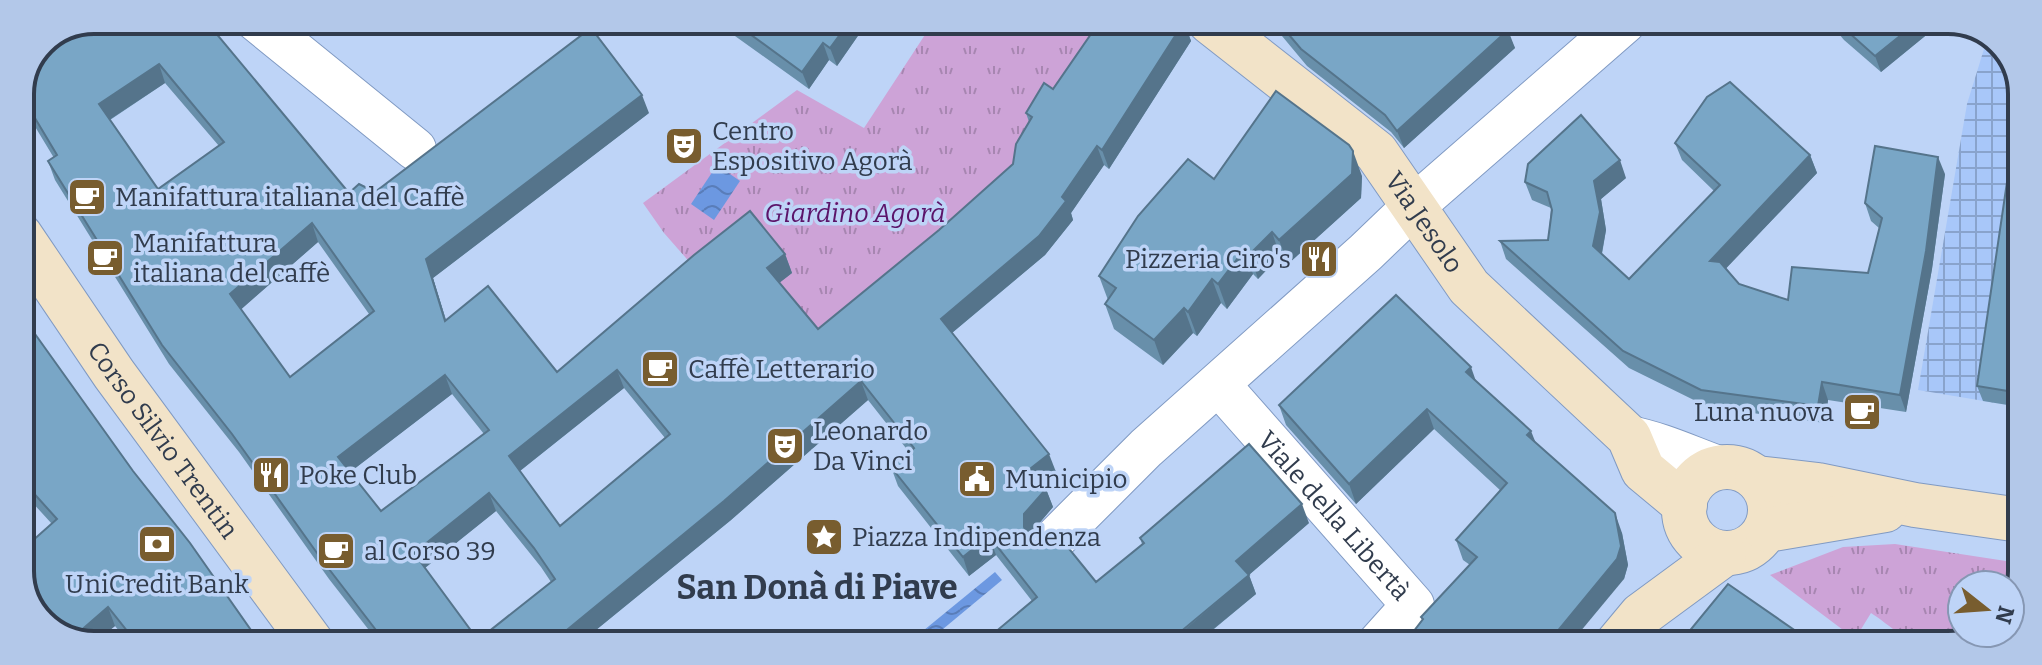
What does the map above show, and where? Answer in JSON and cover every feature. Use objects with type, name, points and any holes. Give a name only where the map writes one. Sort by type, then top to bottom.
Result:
[{"type":"street","points":[[273,34],[415,149]]},
{"type":"street","name":"Via Jesolo","points":[[1225,34],[1376,152],[1469,287],[1629,437],[1643,470],[1685,514]]},
{"type":"street","points":[[1054,540],[1146,448],[1414,206],[1611,34]]},
{"type":"street","name":"Corso Silvio Trentin","points":[[34,256],[114,374],[303,631]]},
{"type":"street","name":"Viale della Libertà","points":[[1219,385],[1413,605],[1390,631]]},
{"type":"street","name":"Via Jesolo","points":[[1629,437],[1657,442],[1686,456],[1739,473]]},
{"type":"street","points":[[1628,630],[1685,514],[1686,497],[1694,482],[1707,472],[1739,473],[1818,485],[1915,505],[2008,518]]},
{"type":"street","points":[[1685,514],[1698,543],[1706,548],[1724,554],[1744,551],[1753,546],[1767,530],[1771,505],[1767,493],[1739,473]]},
{"type":"street","points":[[1767,530],[1915,505]]},
{"type":"street","points":[[1628,630],[1724,554]]},
{"type":"shaded area","points":[[1985,47],[2000,64],[2008,90],[2008,405],[1918,390],[1967,104]]},
{"type":"green space","name":"Giardino Agorà","points":[[925,34],[1111,34],[1023,163],[824,347],[700,274],[664,233],[643,203],[797,90],[864,128]]},
{"type":"green space","points":[[1895,544],[2008,561],[2008,569],[1946,569],[1946,631],[1897,631],[1871,613],[1860,631],[1844,631],[1770,575],[1843,547]]},
{"type":"water","points":[[717,165],[740,181],[714,220],[691,204]]},
{"type":"water","points":[[995,572],[1002,580],[941,631],[923,631]]},
{"type":"building","points":[[217,34],[349,193],[359,184],[375,192],[583,34],[596,34],[642,95],[426,259],[445,321],[488,286],[557,372],[750,211],[785,254],[767,268],[818,329],[939,230],[1013,164],[1016,144],[1032,117],[1026,113],[1044,83],[1053,89],[1091,34],[1176,34],[1102,150],[1097,146],[1062,197],[1066,201],[1039,236],[941,319],[1049,454],[1030,469],[1046,489],[1024,514],[1024,527],[1030,538],[1042,545],[1053,545],[1062,540],[1096,582],[1144,543],[1140,538],[1249,444],[1302,504],[1236,561],[1249,575],[1181,631],[996,631],[1037,597],[989,536],[963,557],[891,467],[914,448],[861,381],[724,501],[566,631],[489,631],[555,579],[489,493],[414,553],[471,631],[377,631],[232,434],[162,345],[48,161],[57,155],[34,116],[35,82],[51,51],[82,35]],"holes":[[[159,64],[224,142],[158,189],[99,104]],[[312,223],[374,311],[290,377],[230,294]],[[617,370],[670,434],[560,526],[509,456]],[[445,375],[489,430],[381,511],[338,457]]]},
{"type":"building","points":[[750,34],[840,34],[830,48],[823,43],[802,72]]},
{"type":"building","points":[[1288,34],[1504,34],[1397,131],[1385,115],[1301,49]]},
{"type":"building","points":[[1850,34],[1902,34],[1875,56]]},
{"type":"building","points":[[1730,82],[1810,155],[1710,261],[1720,262],[1739,284],[1788,300],[1792,267],[1868,273],[1882,218],[1865,203],[1875,146],[1938,157],[1926,251],[1900,395],[1822,382],[1818,406],[1701,390],[1623,351],[1500,241],[1548,240],[1552,210],[1547,192],[1525,182],[1528,164],[1581,115],[1620,160],[1594,181],[1600,212],[1593,246],[1629,279],[1720,185],[1675,143],[1707,97]]},
{"type":"building","points":[[1276,91],[1349,145],[1353,151],[1352,174],[1279,240],[1272,232],[1250,254],[1244,250],[1218,284],[1212,279],[1188,312],[1184,308],[1154,340],[1105,304],[1116,288],[1099,276],[1138,216],[1188,159],[1214,179]]},
{"type":"building","points":[[2008,175],[2008,391],[1977,386]]},
{"type":"building","points":[[1396,295],[1471,367],[1466,372],[1531,431],[1527,435],[1615,513],[1621,546],[1617,559],[1558,631],[1414,631],[1423,619],[1421,617],[1477,557],[1456,540],[1507,483],[1427,409],[1349,484],[1279,405]]},
{"type":"building","points":[[34,333],[252,631],[127,631],[108,607],[82,630],[67,625],[44,604],[34,575],[34,539],[57,519],[34,494]]},
{"type":"building","points":[[1728,584],[1796,631],[1689,631]]},
{"type":"place","name":"Centro Espositivo Agorà","points":[[684,146]]},
{"type":"place","name":"Manifattura italiana del Caffè","points":[[87,197]]},
{"type":"place","name":"Manifattura italiana del caffè","points":[[105,258]]},
{"type":"place","name":"Pizzeria Ciro's","points":[[1319,259]]},
{"type":"place","name":"Caffè Letterario","points":[[660,369]]},
{"type":"place","name":"Luna nuova","points":[[1862,412]]},
{"type":"place","name":"Leonardo Da Vinci","points":[[785,446]]},
{"type":"place","name":"Poke Club","points":[[271,475]]},
{"type":"place","name":"Municipio","points":[[977,479]]},
{"type":"place","name":"Piazza Indipendenza","points":[[824,537]]},
{"type":"place","name":"UniCredit Bank","points":[[157,544]]},
{"type":"place","name":"al Corso 39","points":[[336,551]]},
{"type":"district","name":"San Donà di Piave","points":[[817,587]]}]
